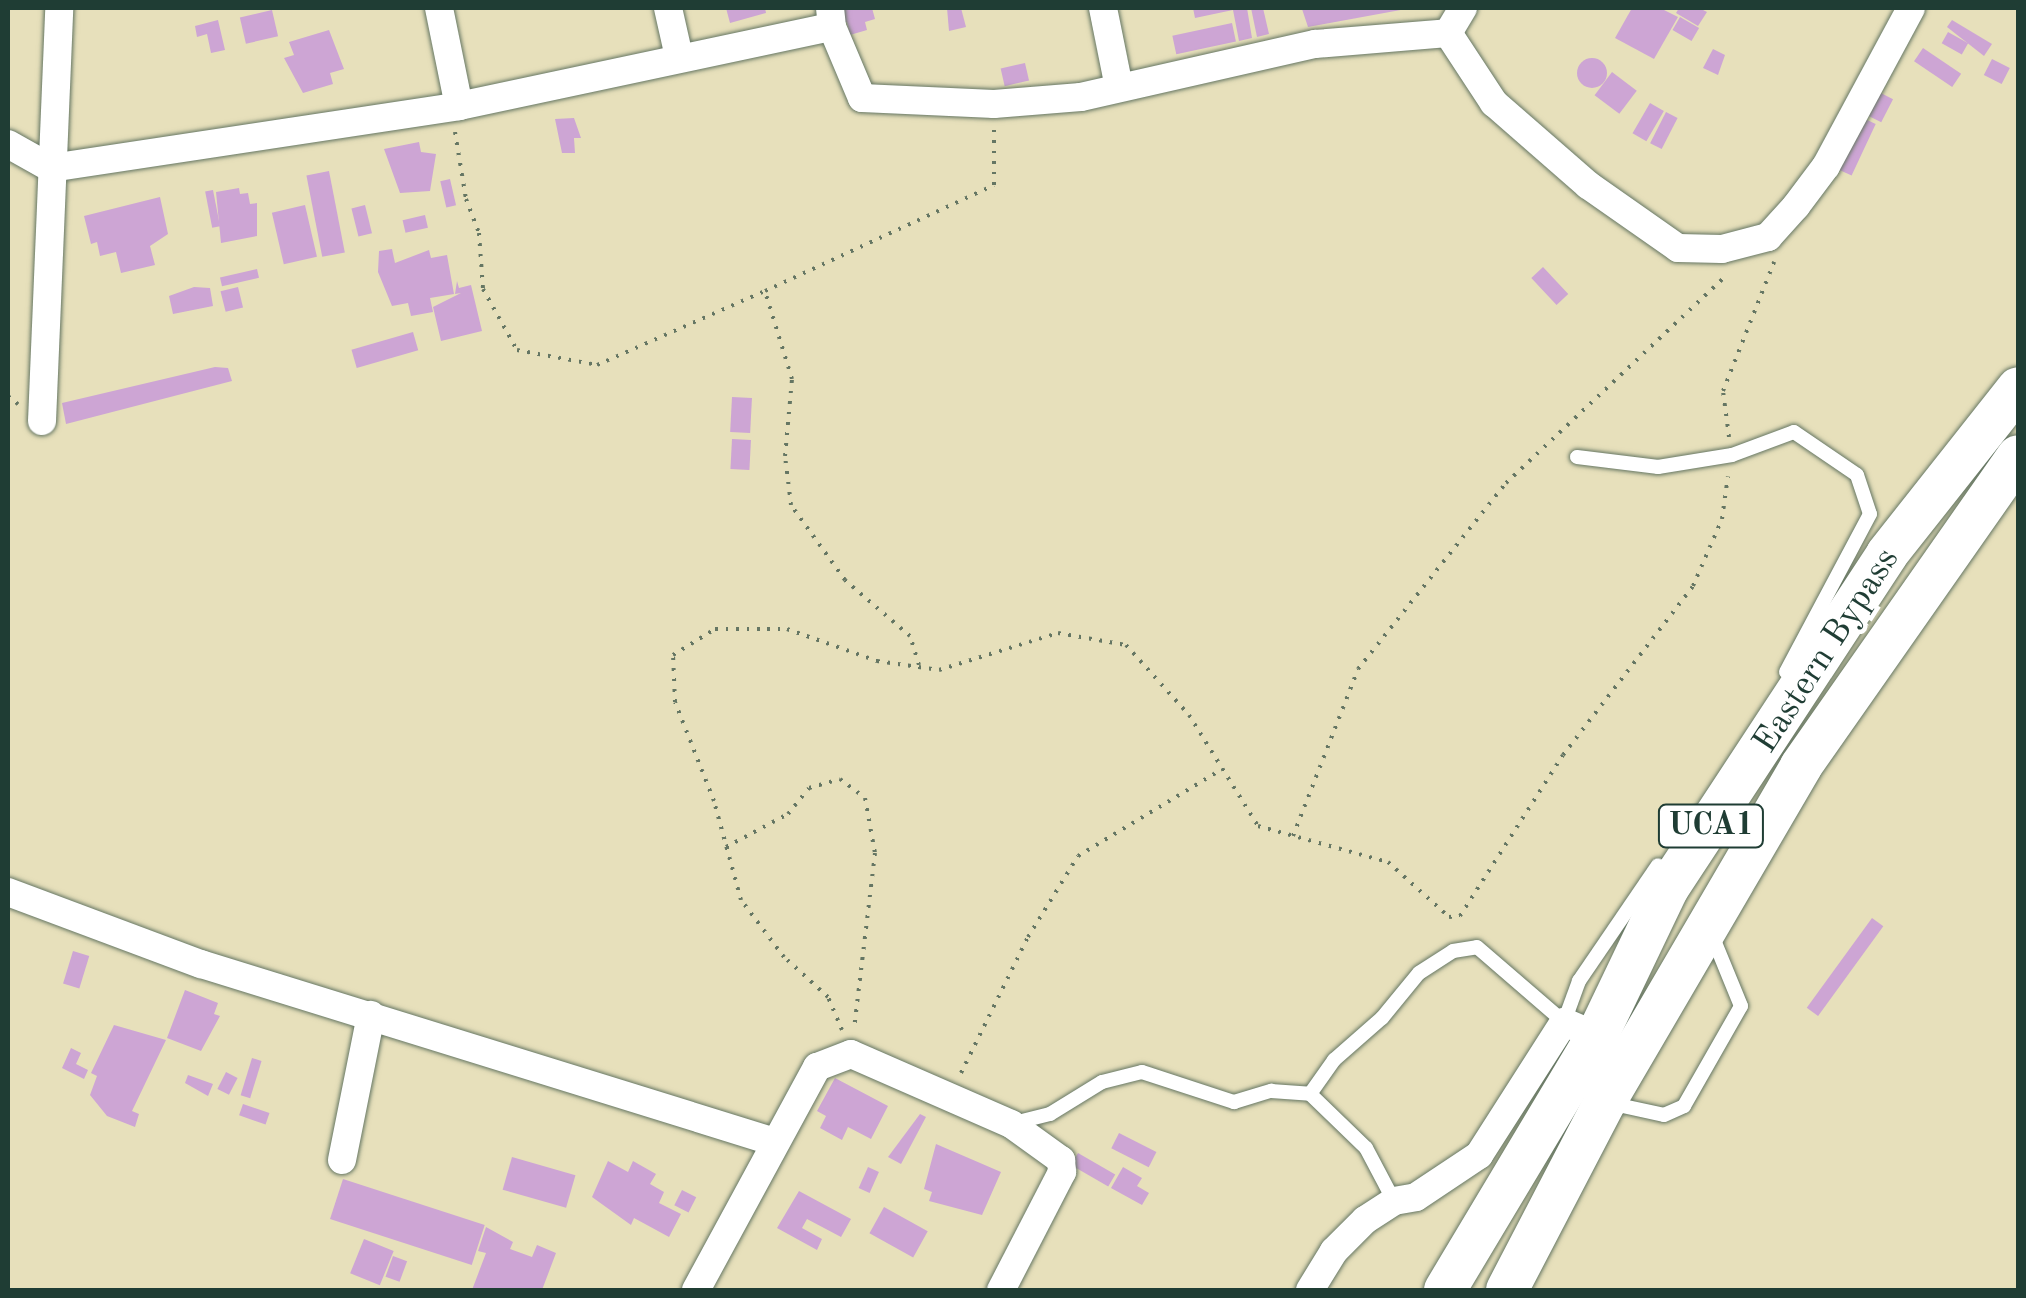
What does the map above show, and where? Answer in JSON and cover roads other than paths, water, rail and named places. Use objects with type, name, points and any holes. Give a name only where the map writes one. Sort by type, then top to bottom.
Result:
[{"type":"main road","name":"Eastern Bypass","points":[[1445,1290],[1580,1029],[1668,888],[1887,554],[2018,388]]},
{"type":"main road","name":"Eastern Bypass","points":[[1507,1290],[1605,1102],[1801,766],[2018,456]]},
{"type":"street","points":[[42,421],[59,8]]},
{"type":"street","points":[[439,8],[459,106]]},
{"type":"street","points":[[668,8],[679,57]]},
{"type":"street","points":[[1102,8],[1118,87]]},
{"type":"street","points":[[1448,33],[1463,8]]},
{"type":"street","points":[[1448,33],[1494,103],[1588,185],[1678,248],[1722,249],[1768,237],[1796,206],[1836,150],[1911,8]]},
{"type":"street","points":[[8,144],[51,168],[459,106],[679,57],[831,17],[862,98],[994,104],[1052,102],[1315,44],[1448,33]]},
{"type":"street","points":[[8,892],[201,964],[775,1142]]},
{"type":"street","points":[[342,1160],[371,1015]]},
{"type":"street","points":[[1310,1290],[1334,1251],[1394,1200],[1416,1197],[1479,1155],[1580,1029]]},
{"type":"street","points":[[696,1290],[817,1067],[851,1054],[1011,1124],[1055,1152],[1062,1172],[1001,1290]]},
{"type":"lane","points":[[1577,458],[1658,467],[1732,454],[1794,432],[1858,475],[1870,514],[1778,684]]},
{"type":"lane","points":[[1580,1029],[1579,981],[1667,851]]},
{"type":"lane","points":[[1605,1102],[1664,1116],[1684,1106],[1741,1006],[1708,928]]},
{"type":"lane","points":[[1310,1094],[1419,973],[1452,951],[1477,947],[1580,1029]]},
{"type":"lane","points":[[1011,1124],[1050,1114],[1102,1082],[1142,1072],[1234,1102],[1271,1091],[1310,1094],[1366,1148],[1394,1200]]}]
